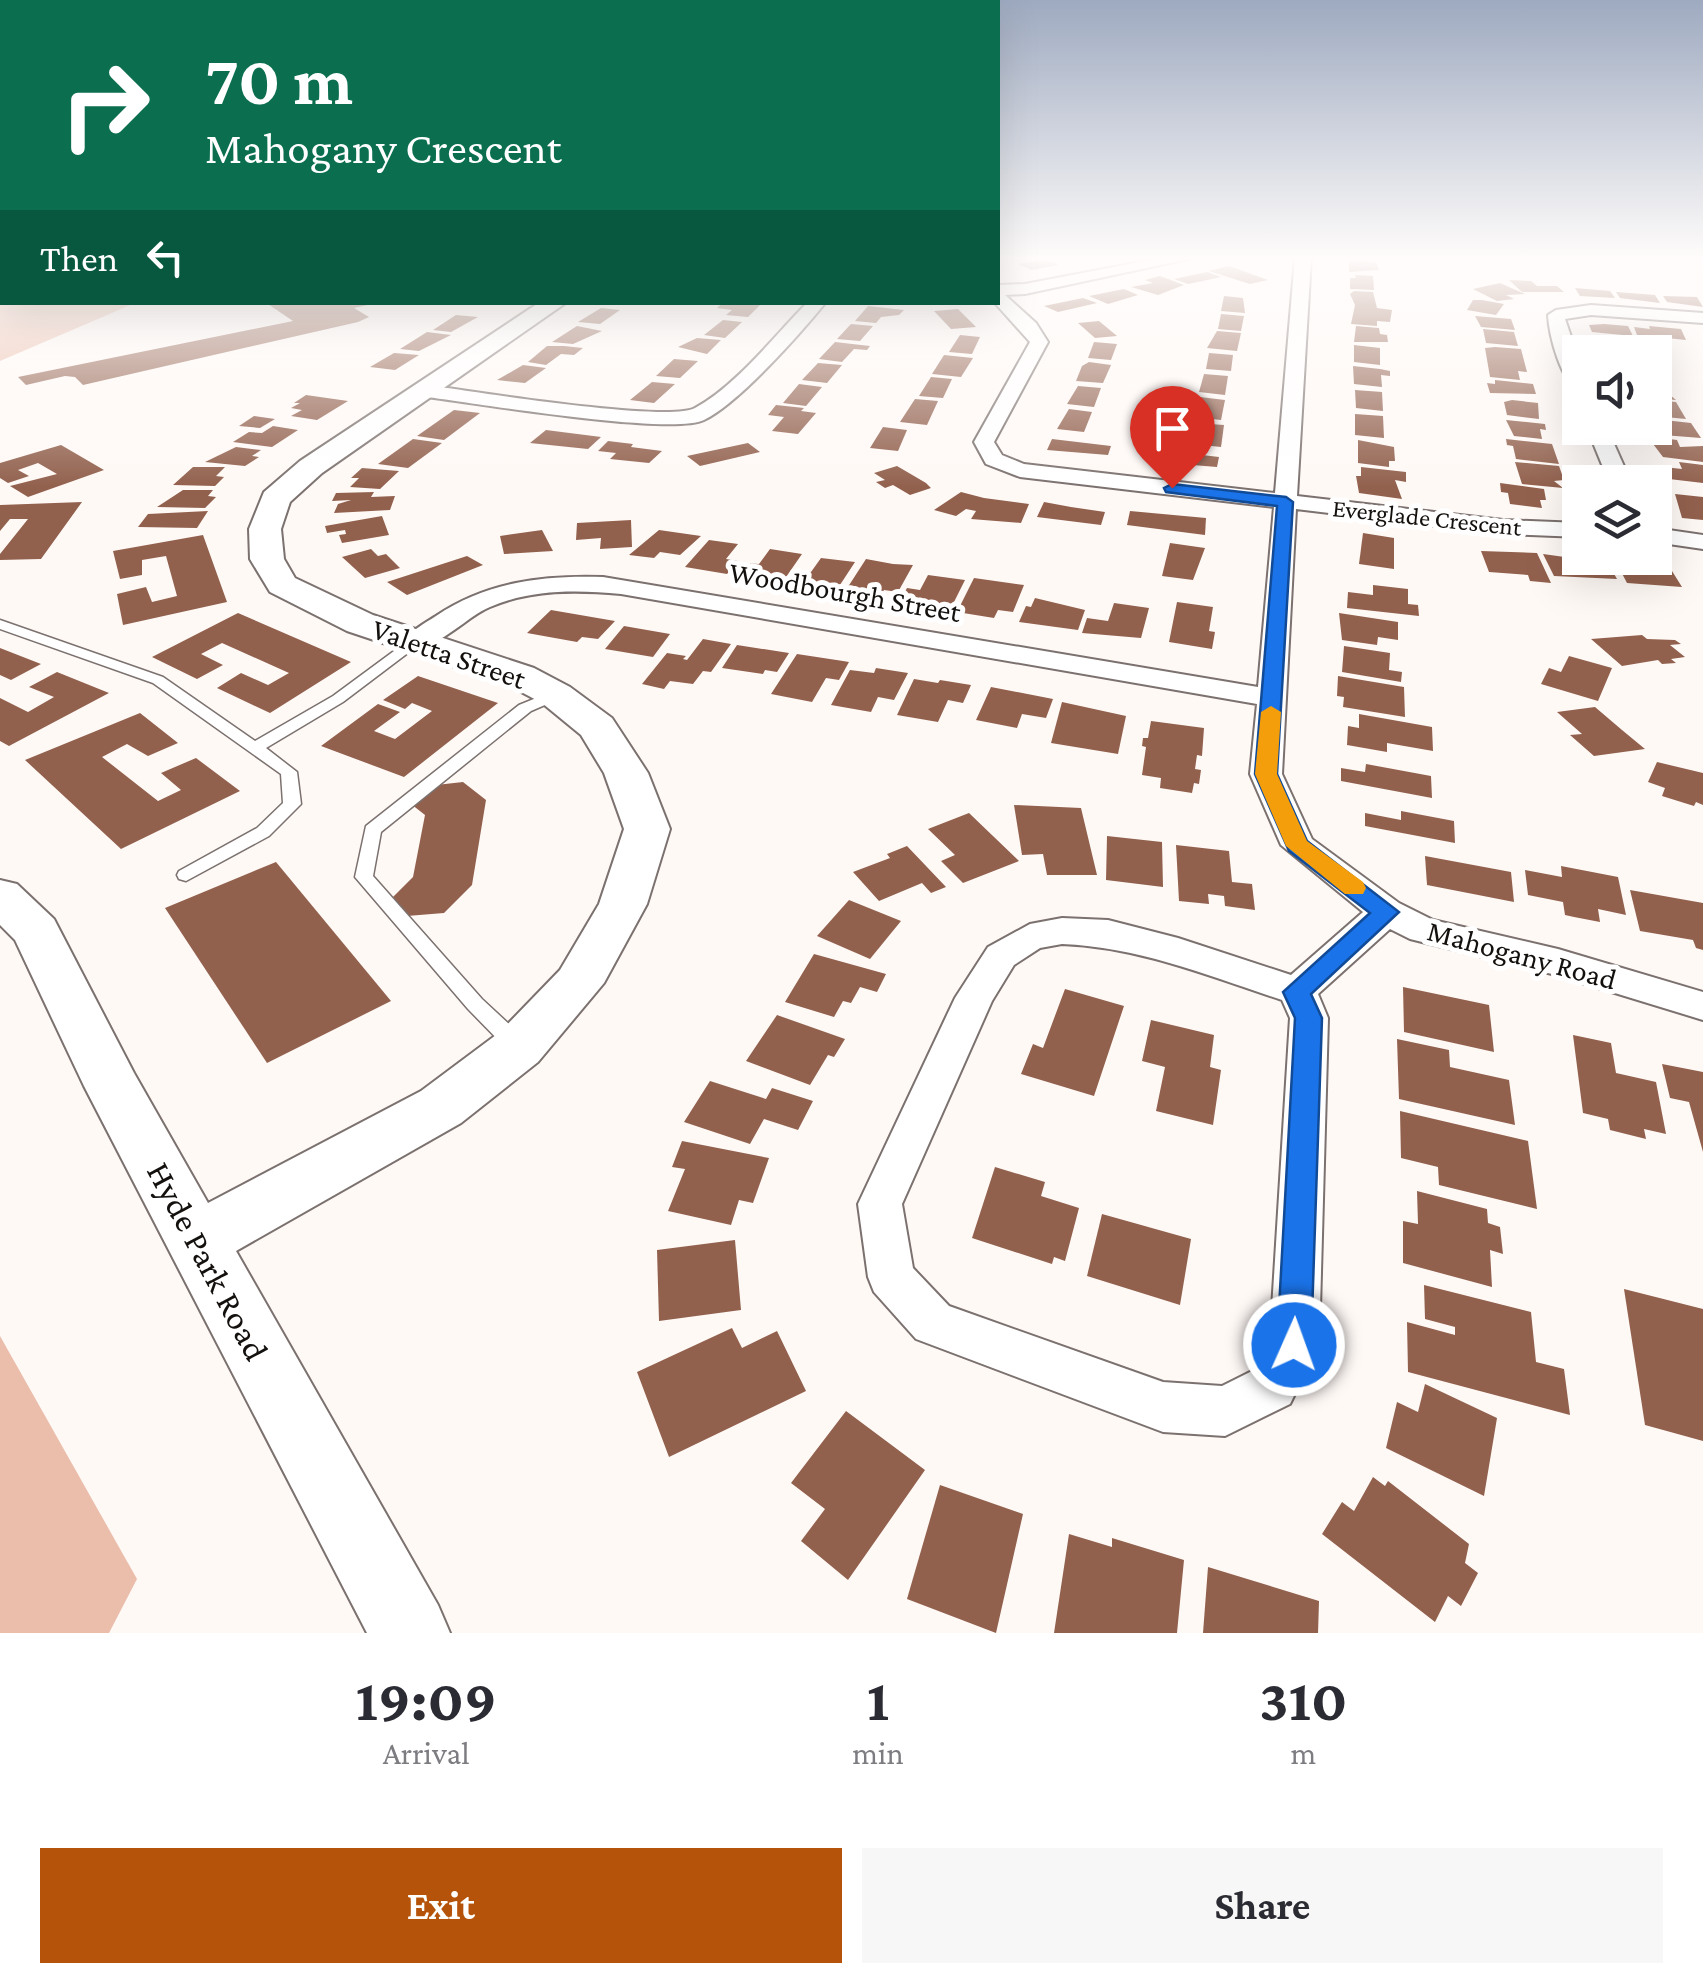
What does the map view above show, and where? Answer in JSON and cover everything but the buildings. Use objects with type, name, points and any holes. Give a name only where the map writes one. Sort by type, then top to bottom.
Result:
[{"type":"street","name":"Valetta Street","points":[[195,1241],[440,1107],[519,1048],[578,983],[623,904],[647,830],[626,773],[598,726],[556,695],[520,676],[360,623],[282,585],[267,559],[265,529],[275,500],[310,467],[509,334]]},
{"type":"street","points":[[427,391],[636,416],[695,416],[720,400],[786,334]]},
{"type":"street","name":"Everglade Crescent","points":[[1034,334],[1039,342],[984,442],[994,460],[1020,470],[1503,527],[1562,529]]},
{"type":"street","name":"Mahogany Road","points":[[1297,334],[1266,774],[1298,846],[1386,912],[1423,930],[1558,962],[1703,1006]]},
{"type":"street","points":[[1672,537],[1703,542]]},
{"type":"street","name":"Woodbourgh Street","points":[[418,640],[479,602],[531,586],[574,582],[621,586],[1272,698]]},
{"type":"street","name":"Hyde Park Road","points":[[0,896],[36,931],[112,1086],[410,1633]]},
{"type":"street","points":[[1296,992],[1386,912]]},
{"type":"street","points":[[1062,931],[1108,933],[1164,947],[1296,992],[1309,1018],[1294,1345],[1272,1387],[1224,1411],[1163,1407],[934,1323],[891,1277],[880,1204],[974,998],[1002,956],[1030,937],[1062,931]]},
{"type":"lane","points":[[0,624],[158,680],[288,772],[292,804],[263,832],[186,876]]},
{"type":"lane","points":[[256,748],[338,698],[418,640]]},
{"type":"lane","points":[[519,1048],[364,878],[372,830],[525,708],[556,695]]},
{"type":"shaded area","points":[[0,334],[62,334],[0,361]]},
{"type":"shaded area","points":[[0,1336],[137,1579],[109,1633],[0,1633]]},
{"type":"slow traffic","points":[[1271,712],[1266,774],[1298,846],[1354,888]]},
{"type":"route","points":[[1172,488],[1286,502],[1266,774],[1298,846],[1386,912],[1296,992],[1309,1018],[1294,1345]]}]
